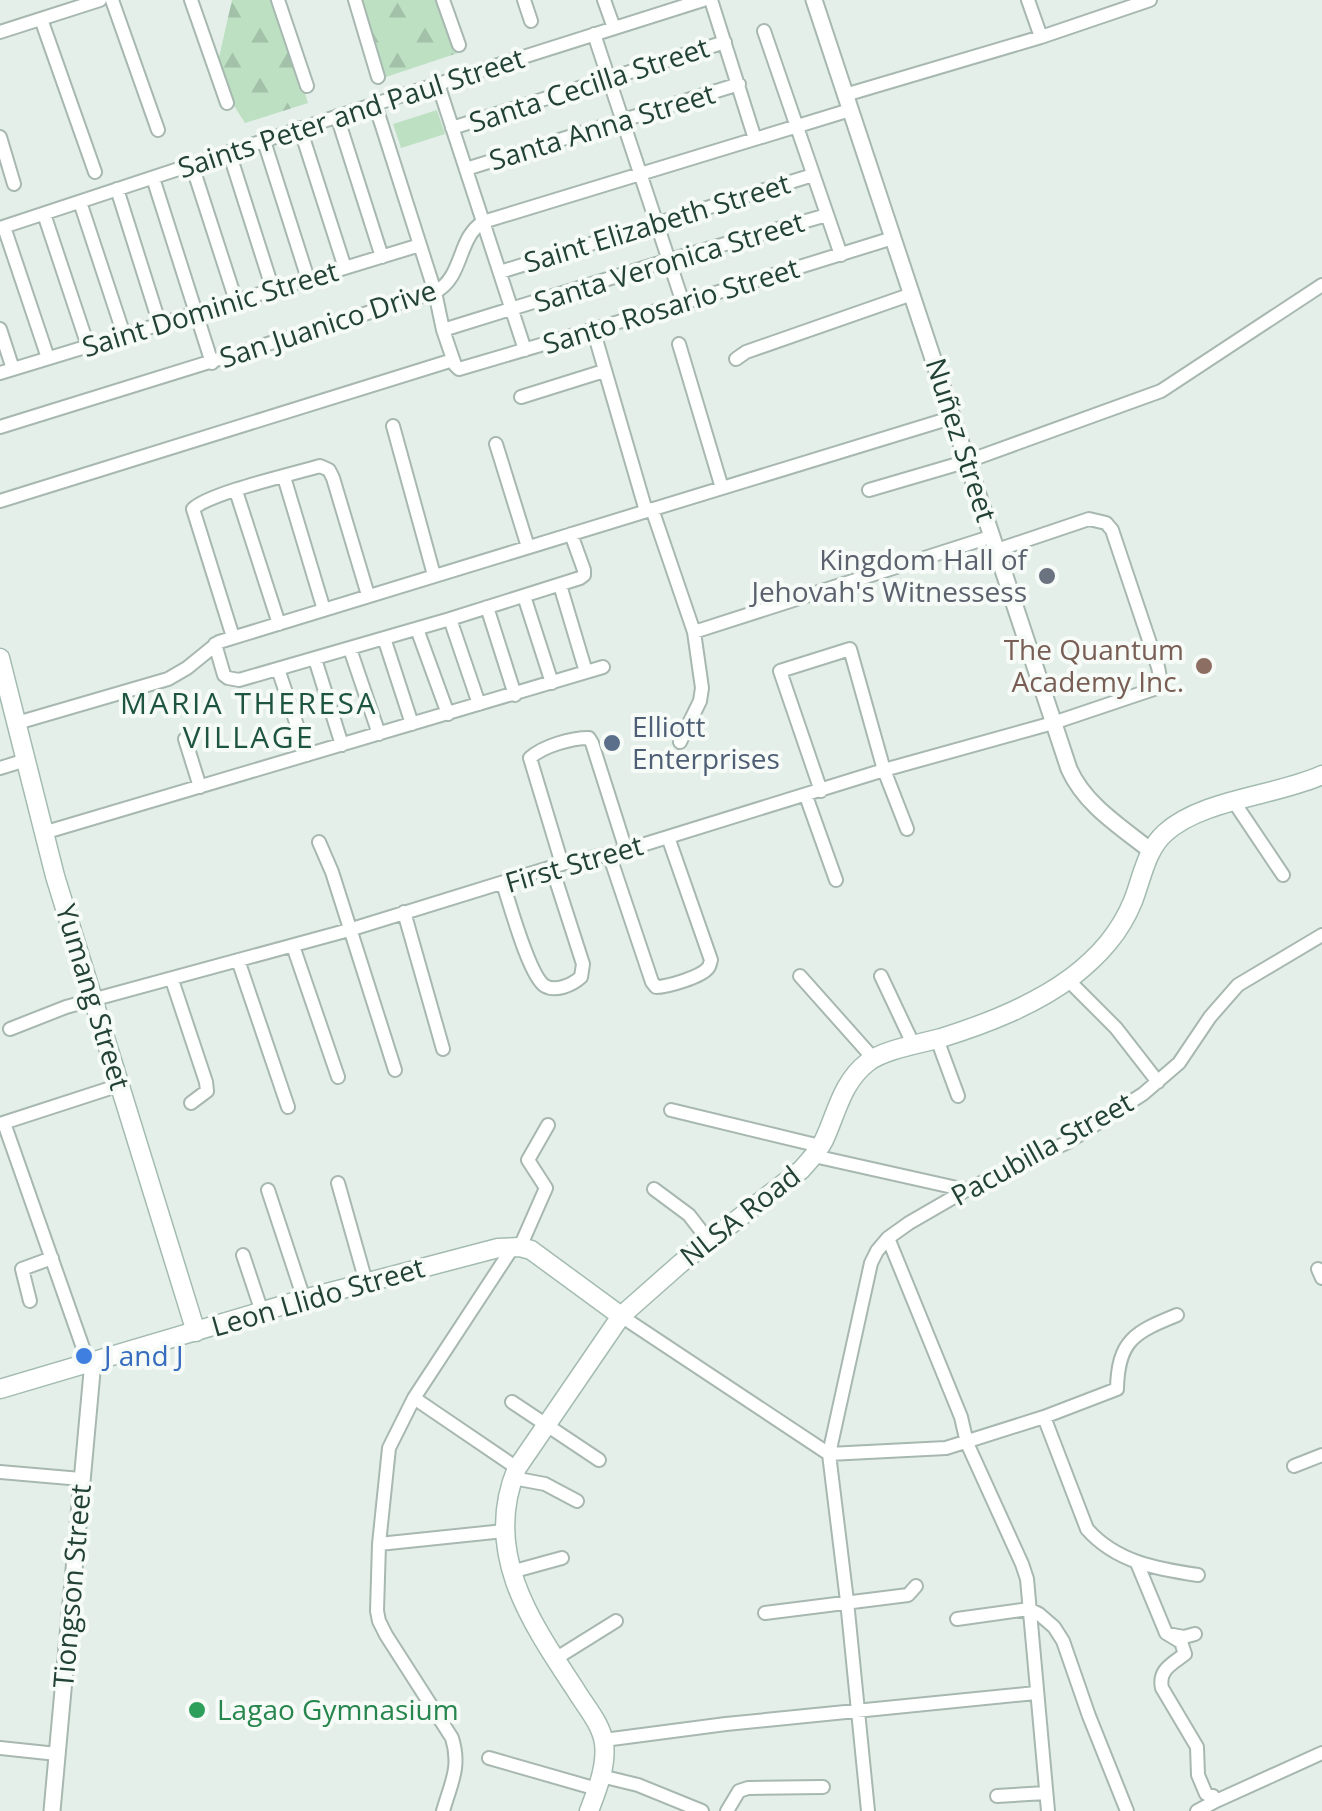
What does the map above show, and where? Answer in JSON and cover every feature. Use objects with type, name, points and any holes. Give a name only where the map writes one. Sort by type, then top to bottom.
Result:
[{"type":"main road","name":"Yumang Street","points":[[0,658],[4,690],[17,723],[43,833],[196,1332]]},
{"type":"main road","points":[[873,1058],[996,1018],[1068,980],[1116,935],[1151,851],[1169,829],[1186,818],[1322,775]]},
{"type":"main road","name":"NLSA Road","points":[[604,1740],[522,1600],[512,1572],[504,1531],[515,1473],[621,1316],[667,1274],[786,1183],[817,1151],[845,1087],[873,1058]]},
{"type":"main road","points":[[516,1247],[531,1250],[621,1316]]},
{"type":"main road","name":"Leon Llido Street","points":[[0,1389],[482,1250],[516,1247]]},
{"type":"main road","points":[[597,1799],[604,1740]]},
{"type":"street","points":[[0,32],[100,0]]},
{"type":"street","points":[[112,0],[158,130]]},
{"type":"street","points":[[191,0],[227,103]]},
{"type":"street","points":[[278,0],[308,86]]},
{"type":"street","points":[[355,0],[378,76]]},
{"type":"street","points":[[442,0],[459,45]]},
{"type":"street","points":[[524,0],[531,21]]},
{"type":"street","points":[[604,0],[614,28]]},
{"type":"street","name":"Saints Peter and Paul Street","points":[[2,228],[300,128],[704,0]]},
{"type":"street","points":[[711,0],[755,139]]},
{"type":"street","name":"Nuñez Street","points":[[814,0],[1069,769],[1080,790],[1151,851]]},
{"type":"street","points":[[1028,0],[1041,37]]},
{"type":"street","points":[[483,222],[797,126],[848,102],[1150,0]]},
{"type":"street","points":[[42,19],[95,172]]},
{"type":"street","points":[[764,31],[841,256]]},
{"type":"street","points":[[594,34],[683,303]]},
{"type":"street","name":"Santa Cecilla Street","points":[[452,128],[725,42]]},
{"type":"street","points":[[438,84],[525,350]]},
{"type":"street","name":"Santa Anna Street","points":[[466,170],[738,84]]},
{"type":"street","points":[[0,501],[453,360],[375,104]]},
{"type":"street","points":[[337,116],[382,257]]},
{"type":"street","points":[[300,128],[344,268]]},
{"type":"street","points":[[0,138],[14,184]]},
{"type":"street","points":[[264,141],[308,279]]},
{"type":"street","points":[[229,152],[273,290]]},
{"type":"street","points":[[192,164],[236,301]]},
{"type":"street","name":"Saint Elizabeth Street","points":[[500,272],[814,175]]},
{"type":"street","points":[[152,178],[212,363]]},
{"type":"street","points":[[117,189],[160,324]]},
{"type":"street","points":[[80,202],[124,336]]},
{"type":"street","points":[[44,214],[88,346]]},
{"type":"street","name":"Santa Veronica Street","points":[[443,330],[827,214]]},
{"type":"street","name":"San Juanico Drive","points":[[0,427],[435,292],[453,278],[469,236],[483,222]]},
{"type":"street","points":[[2,228],[48,358]]},
{"type":"street","name":"Santo Rosario Street","points":[[453,360],[461,369],[893,238]]},
{"type":"street","name":"Saint Dominic Street","points":[[7,371],[420,245]]},
{"type":"street","points":[[868,490],[968,461],[1161,391],[1322,285]]},
{"type":"street","points":[[736,358],[912,294]]},
{"type":"street","points":[[0,330],[7,371]]},
{"type":"street","points":[[592,330],[649,510],[694,632],[702,688],[700,701],[680,742]]},
{"type":"street","points":[[680,344],[722,488]]},
{"type":"street","points":[[521,397],[604,371]]},
{"type":"street","points":[[17,723],[168,679],[214,644],[233,637],[954,417]]},
{"type":"street","points":[[393,426],[434,575]]},
{"type":"street","points":[[496,444],[528,547]]},
{"type":"street","points":[[233,637],[193,509],[200,502],[320,466],[329,470],[368,595]]},
{"type":"street","points":[[284,477],[324,610]]},
{"type":"street","points":[[236,491],[278,624]]},
{"type":"street","name":"First Street","points":[[10,1028],[66,1007],[349,930],[557,866],[626,850],[884,770],[1053,723],[1154,689],[1160,682],[1158,666],[1112,530],[1106,523],[1089,520],[995,543]]},
{"type":"street","points":[[214,644],[228,678],[239,680],[450,619],[584,576],[571,534]]},
{"type":"street","points":[[694,632],[995,543]]},
{"type":"street","points":[[560,585],[586,672]]},
{"type":"street","points":[[524,596],[552,683]]},
{"type":"street","points":[[487,607],[515,695]]},
{"type":"street","points":[[450,619],[480,704]]},
{"type":"street","points":[[416,629],[448,714]]},
{"type":"street","points":[[384,638],[412,724]]},
{"type":"street","points":[[350,648],[378,734]]},
{"type":"street","points":[[821,790],[780,672],[850,649],[884,770],[907,829]]},
{"type":"street","points":[[315,659],[342,745]]},
{"type":"street","points":[[43,833],[604,667]]},
{"type":"street","points":[[278,669],[307,755]]},
{"type":"street","points":[[503,884],[538,980],[557,989],[577,982],[583,964],[530,758],[538,751],[577,738],[588,738],[592,743],[626,850]]},
{"type":"street","points":[[185,739],[200,787]]},
{"type":"street","points":[[0,768],[26,760]]},
{"type":"street","points":[[806,796],[836,880]]},
{"type":"street","points":[[1234,802],[1283,875]]},
{"type":"street","points":[[609,854],[652,982],[656,987],[665,987],[706,970],[711,964],[668,837]]},
{"type":"street","points":[[320,842],[395,1070]]},
{"type":"street","points":[[404,912],[443,1050]]},
{"type":"street","name":"Pacubilla Street","points":[[888,1238],[966,1190],[1068,1142],[1127,1106],[1179,1063],[1210,1016],[1238,985],[1322,935]]},
{"type":"street","points":[[293,946],[338,1077]]},
{"type":"street","points":[[238,960],[288,1107]]},
{"type":"street","points":[[800,976],[873,1058]]},
{"type":"street","points":[[881,976],[914,1046]]},
{"type":"street","points":[[172,980],[208,1090],[191,1103]]},
{"type":"street","points":[[1068,980],[1116,1028],[1158,1082]]},
{"type":"street","points":[[936,1040],[958,1096]]},
{"type":"street","points":[[90,1362],[2,1124],[120,1086]]},
{"type":"street","points":[[671,1110],[966,1190]]},
{"type":"street","points":[[443,1811],[456,1767],[452,1738],[379,1621],[377,1610],[389,1448],[414,1398],[516,1247],[546,1188],[528,1160],[548,1125]]},
{"type":"street","points":[[338,1183],[366,1282]]},
{"type":"street","points":[[654,1189],[689,1215],[708,1241]]},
{"type":"street","points":[[268,1190],[304,1300]]},
{"type":"street","points":[[868,1811],[829,1454],[871,1263],[888,1238],[967,1443],[1022,1564],[1048,1811]]},
{"type":"street","points":[[243,1255],[262,1312]]},
{"type":"street","points":[[30,1301],[22,1269],[52,1258]]},
{"type":"street","points":[[621,1316],[829,1454],[927,1451],[967,1443],[1117,1389],[1122,1351],[1155,1324],[1178,1314]]},
{"type":"street","name":"Tiongson Street","points":[[52,1811],[90,1362]]},
{"type":"street","points":[[414,1398],[515,1473],[577,1501]]},
{"type":"street","points":[[512,1402],[600,1460]]},
{"type":"street","points":[[1044,1417],[1087,1529],[1097,1540],[1137,1563],[1198,1575]]},
{"type":"street","points":[[1294,1466],[1322,1455]]},
{"type":"street","points":[[0,1472],[81,1479]]},
{"type":"street","points":[[379,1544],[504,1531]]},
{"type":"street","points":[[512,1572],[562,1558]]},
{"type":"street","points":[[1137,1563],[1166,1633],[1181,1642],[1184,1654],[1163,1672],[1162,1688],[1197,1747],[1198,1775],[1206,1794],[1216,1801]]},
{"type":"street","points":[[765,1613],[908,1594],[916,1586]]},
{"type":"street","points":[[957,1619],[1029,1609],[1054,1628],[1063,1641],[1127,1811]]},
{"type":"street","points":[[555,1658],[616,1621]]},
{"type":"street","points":[[1166,1633],[1184,1637],[1195,1634]]},
{"type":"street","points":[[604,1740],[1036,1693]]},
{"type":"street","points":[[0,1748],[56,1754]]},
{"type":"street","points":[[1197,1811],[1322,1753]]},
{"type":"street","points":[[488,1758],[597,1799],[638,1785],[702,1811]]},
{"type":"street","points":[[728,1811],[739,1791],[748,1788],[823,1787]]},
{"type":"street","points":[[997,1796],[1046,1793]]},
{"type":"green space","points":[[232,0],[276,0],[308,103],[245,123],[215,75]]},
{"type":"green space","points":[[357,0],[440,0],[458,53],[380,79]]},
{"type":"green space","points":[[437,110],[445,134],[401,148],[393,124]]},
{"type":"place","name":"Kingdom Hall of Jehovah's Witnessess","points":[[1047,576]]},
{"type":"place","name":"The Quantum Academy Inc.","points":[[1204,666]]},
{"type":"place","name":"Elliott Enterprises","points":[[612,743]]},
{"type":"place","name":"J and J","points":[[84,1356]]},
{"type":"place","name":"Lagao Gymnasium","points":[[197,1710]]},
{"type":"district","name":"MARIA THERESA VILLAGE","points":[[249,721]]}]
